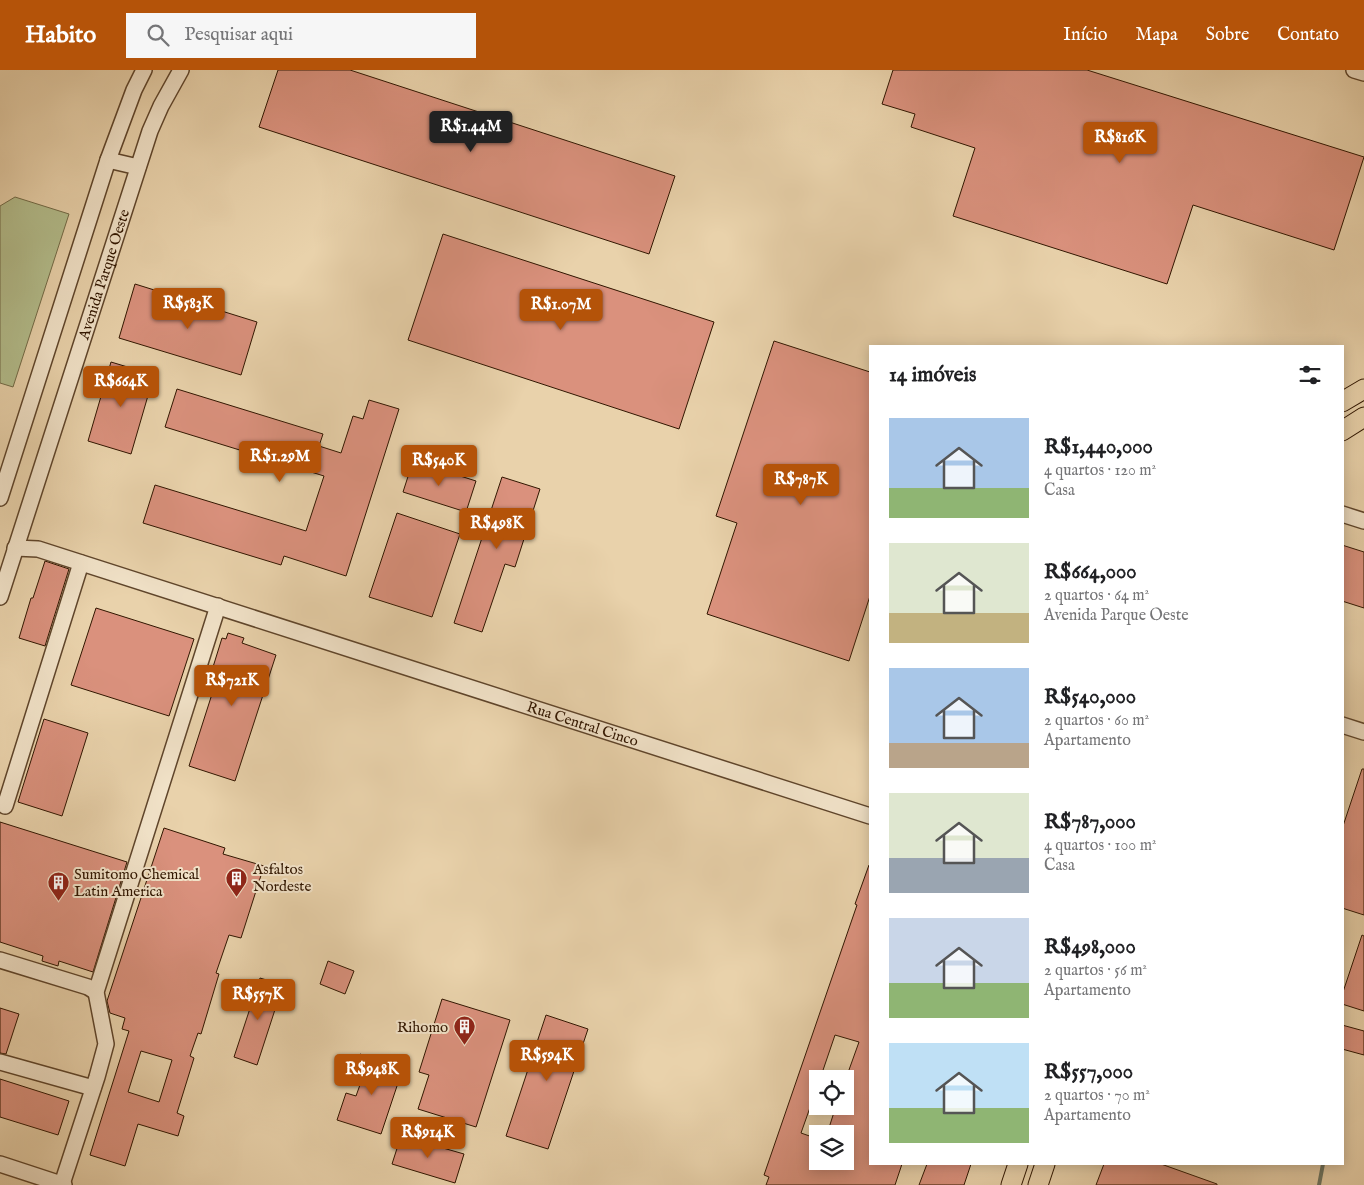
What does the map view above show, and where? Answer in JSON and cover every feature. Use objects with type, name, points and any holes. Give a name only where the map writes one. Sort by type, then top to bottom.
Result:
[{"type":"main road","points":[[1344,401],[1364,389]]},
{"type":"main road","points":[[1344,430],[1364,417]]},
{"type":"main road","points":[[1011,1185],[1018,1165]]},
{"type":"main road","points":[[1038,1185],[1045,1165]]},
{"type":"street","name":"Avenida Parque Oeste","points":[[0,498],[108,160],[134,90],[144,70]]},
{"type":"street","name":"Avenida Parque Oeste","points":[[0,597],[150,131],[164,99],[180,70]]},
{"type":"street","points":[[1354,70],[1364,73]]},
{"type":"street","points":[[108,160],[138,167]]},
{"type":"street","points":[[1346,515],[1364,506]]},
{"type":"street","points":[[1346,515],[1364,521]]},
{"type":"street","name":"Rua Central Cinco","points":[[15,548],[38,550],[81,563],[869,816]]},
{"type":"street","points":[[5,806],[81,563]]},
{"type":"street","points":[[0,1164],[63,1185],[106,1044],[96,992],[218,606]]},
{"type":"street","points":[[1344,726],[1364,732]]},
{"type":"street","points":[[0,960],[88,987],[96,992]]},
{"type":"street","points":[[0,1062],[94,1088]]},
{"type":"green space","points":[[15,197],[69,214],[13,387],[0,383],[0,206]]},
{"type":"building","points":[[278,70],[350,70],[675,176],[649,254],[259,127]]},
{"type":"building","points":[[893,70],[1087,70],[1364,157],[1334,250],[1193,205],[1167,284],[953,216],[975,148],[911,127],[915,114],[882,104]]},
{"type":"building","points":[[443,234],[714,322],[679,429],[408,340]]},
{"type":"building","points":[[135,284],[257,322],[241,375],[119,338]]},
{"type":"building","points":[[774,341],[869,372],[869,599],[849,661],[707,614],[737,523],[716,516]]},
{"type":"building","points":[[111,362],[154,375],[131,454],[88,441]]},
{"type":"building","points":[[177,389],[323,434],[319,446],[341,453],[353,416],[363,419],[369,400],[399,409],[346,576],[284,556],[281,565],[143,523],[155,485],[306,531],[324,476],[165,427]]},
{"type":"building","points":[[413,461],[476,481],[466,512],[403,492]]},
{"type":"building","points":[[502,477],[540,489],[515,567],[505,564],[482,632],[454,623]]},
{"type":"building","points":[[397,513],[460,534],[432,617],[369,597]]},
{"type":"building","points":[[1344,546],[1364,552],[1364,608],[1344,602]]},
{"type":"building","points":[[45,561],[69,569],[45,646],[19,638]]},
{"type":"building","points":[[96,608],[194,639],[169,716],[71,685]]},
{"type":"building","points":[[228,633],[244,638],[242,643],[276,655],[235,781],[189,766],[220,669],[213,667],[222,638],[226,639]]},
{"type":"building","points":[[44,719],[88,733],[62,816],[18,802]]},
{"type":"building","points":[[1362,769],[1364,769],[1364,915],[1344,909],[1344,823]]},
{"type":"building","name":"Sumitomo Chemical Latin America","points":[[0,822],[127,862],[93,972],[59,961],[58,966],[42,961],[43,956],[0,942]]},
{"type":"building","points":[[164,828],[225,848],[223,854],[264,866],[241,938],[229,935],[216,973],[219,974],[201,1034],[198,1033],[190,1056],[194,1058],[177,1113],[184,1116],[178,1136],[138,1124],[125,1166],[90,1155],[129,1031],[122,1029],[125,1018],[110,1013],[107,1001]],"holes":[[[141,1051],[172,1060],[159,1102],[128,1092]]]},
{"type":"building","points":[[869,865],[869,1165],[902,1165],[895,1185],[766,1185],[769,1177],[764,1175]]},
{"type":"building","points":[[1362,935],[1364,936],[1364,1011],[1344,1005],[1344,989]]},
{"type":"building","points":[[328,961],[354,971],[345,994],[320,984]]},
{"type":"building","points":[[260,978],[283,985],[257,1065],[234,1057]]},
{"type":"building","name":"Rihomo","points":[[442,999],[510,1020],[476,1127],[418,1109],[429,1075],[419,1072]]},
{"type":"building","points":[[0,1008],[19,1014],[6,1054],[0,1053]]},
{"type":"building","points":[[546,1015],[588,1029],[548,1149],[506,1136]]},
{"type":"building","points":[[1344,1026],[1364,1031],[1364,1055],[1344,1050]]},
{"type":"building","name":"Rihomo","points":[[360,1054],[403,1068],[381,1134],[337,1120],[346,1093],[356,1096],[366,1068],[356,1065]]},
{"type":"building","points":[[0,1079],[69,1101],[58,1135],[0,1117]]},
{"type":"building","points":[[401,1136],[464,1154],[455,1183],[392,1164]]},
{"type":"building","points":[[927,1165],[971,1165],[964,1185],[919,1185]]},
{"type":"building","points":[[1104,1165],[1164,1165],[1217,1184],[1217,1185],[1096,1185]]},
{"type":"waterway","points":[[1319,1185],[1323,1165]]},
{"type":"place","name":"Asfaltos Nordeste","points":[[237,897]]},
{"type":"place","name":"Sumitomo Chemical Latin America","points":[[58,902]]},
{"type":"place","name":"Rihomo","points":[[464,1046]]}]
